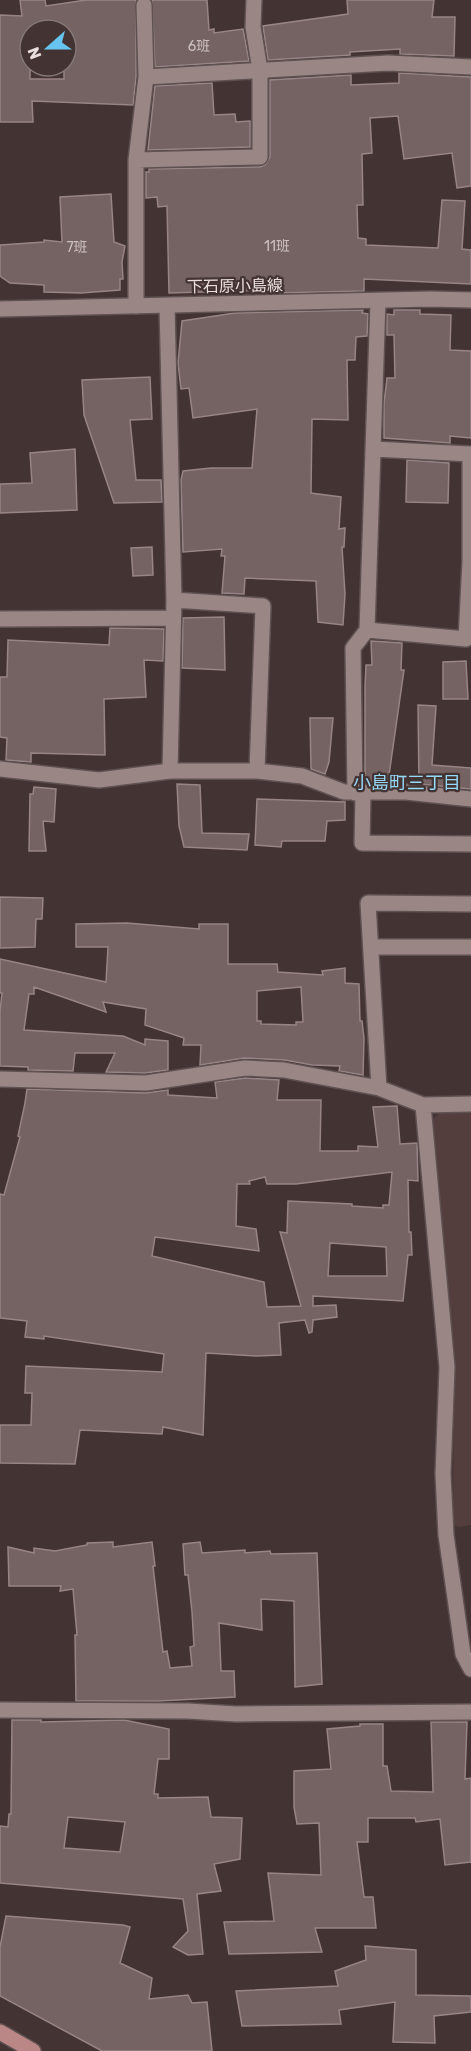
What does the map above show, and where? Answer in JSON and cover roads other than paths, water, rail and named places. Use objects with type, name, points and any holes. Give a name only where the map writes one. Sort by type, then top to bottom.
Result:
[{"type":"main road","points":[[0,2032],[33,2051]]},
{"type":"street","points":[[136,160],[260,157],[260,70],[253,27],[254,0]]},
{"type":"street","points":[[136,306],[136,160],[146,77],[144,5]]},
{"type":"street","points":[[146,77],[387,63],[471,67]]},
{"type":"street","name":"下石原小島線","points":[[0,309],[471,300]]},
{"type":"street","points":[[378,301],[367,630],[353,648],[362,843],[471,844]]},
{"type":"street","points":[[167,306],[174,600],[170,771]]},
{"type":"street","points":[[367,630],[466,639],[470,561],[470,454],[374,449]]},
{"type":"street","points":[[174,600],[263,606],[257,771]]},
{"type":"street","points":[[0,619],[173,618]]},
{"type":"street","points":[[0,769],[99,780],[170,771],[257,771],[302,776],[344,792],[406,792],[471,799]]},
{"type":"street","points":[[379,1088],[368,903],[471,904]]},
{"type":"street","points":[[371,947],[471,947]]},
{"type":"street","points":[[0,1079],[146,1083],[245,1068],[284,1070],[379,1088],[423,1105],[471,1104]]},
{"type":"street","points":[[423,1105],[447,1367],[443,1474],[446,1535],[463,1654],[471,1669]]},
{"type":"street","points":[[0,1710],[188,1711],[236,1714],[471,1712]]},
{"type":"district","name":"小島町三丁目","points":[[407,783]]}]
